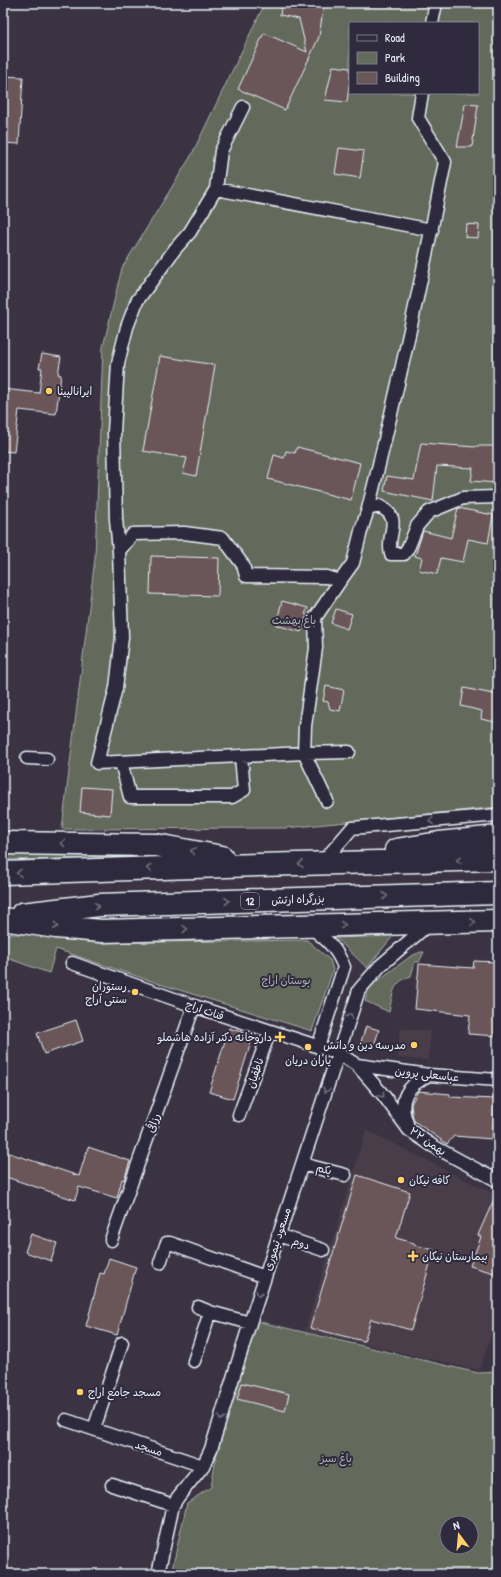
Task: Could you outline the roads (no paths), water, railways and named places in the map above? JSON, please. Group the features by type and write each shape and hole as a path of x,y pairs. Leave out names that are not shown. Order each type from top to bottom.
{"highway":[{"path":"322,863 439,843 498,837"},
{"path":"3,843 156,845 258,865"},
{"path":"3,873 498,859"},
{"name":"بزرگراه ارتش","path":"3,916 99,905 498,893"},
{"path":"429,924 472,894 498,908"},
{"path":"3,919 56,927 101,930 429,924 498,921"}],"street":[{"path":"432,22 436,3"},
{"path":"327,801 304,753 305,726 316,648 315,618 353,563 390,420 432,230 445,162 418,118 422,94"},
{"path":"243,107 221,151 216,189 190,232 175,249 137,301 127,327 118,363 114,432 116,519 119,551 122,637 116,688 97,763 349,752"},
{"path":"216,189 432,230"},
{"path":"368,508 379,506 391,515 394,523 389,547 391,554 404,554 417,526 429,512 463,498 498,496"},
{"path":"119,551 133,534 184,533 224,538 243,566 246,576 327,577 340,581"},
{"path":"121,762 130,797 232,797 244,790 241,756"},
{"path":"27,758 47,759"},
{"path":"322,863 352,828 498,815"},
{"name":"مسعود تیموری","path":"158,1574 173,1505 203,1466 211,1449 278,1235 359,990 380,966 429,924"},
{"path":"309,926 330,942 339,955 344,967 318,1047"},
{"name":"قنات اراج","path":"72,963 194,1006 338,1053 357,1065"},
{"name":"رزاقی","path":"111,1240 194,1006"},
{"name":"ناطقیان","path":"240,1115 270,1031"},
{"name":"عباسعلی پروین","path":"357,1065 429,1075 498,1080"},
{"name":"۲۲ بهمن","path":"357,1065 384,1096 409,1130 433,1146 498,1181"},
{"path":"409,1130 403,1108 405,1097 409,1088 417,1081 429,1075"},
{"name":"یکم","path":"302,1164 346,1175"},
{"name":"دوم","path":"278,1235 323,1250"},
{"path":"160,1263 166,1245 167,1243 170,1243 265,1278"},
{"path":"198,1307 210,1312 250,1323"},
{"path":"194,1361 210,1312"},
{"path":"94,1429 122,1343"},
{"name":"مسجد","path":"66,1420 203,1466"},
{"path":"112,1485 173,1505"}],"place":[{"name":"ایرانالپینا","path":"49,391"},
{"name":"رستوران سنتی آراج","path":"135,992"},
{"name":"داروخانه دکتر آزاده هاشملو","path":"280,1037"},
{"name":"مدرسه دین و دانش","path":"414,1045"},
{"name":"یاران دریان","path":"308,1047"},
{"name":"کافه نیکان","path":"401,1180"},
{"name":"بیمارستان نیکان","path":"413,1256"},
{"name":"مسجد جامع اراج","path":"80,1392"}],"park label":[{"name":"باغ بهشت","path":"294,620"},
{"name":"بوستان اراج","path":"286,980"},
{"name":"باغ سبز","path":"336,1458"}]}
